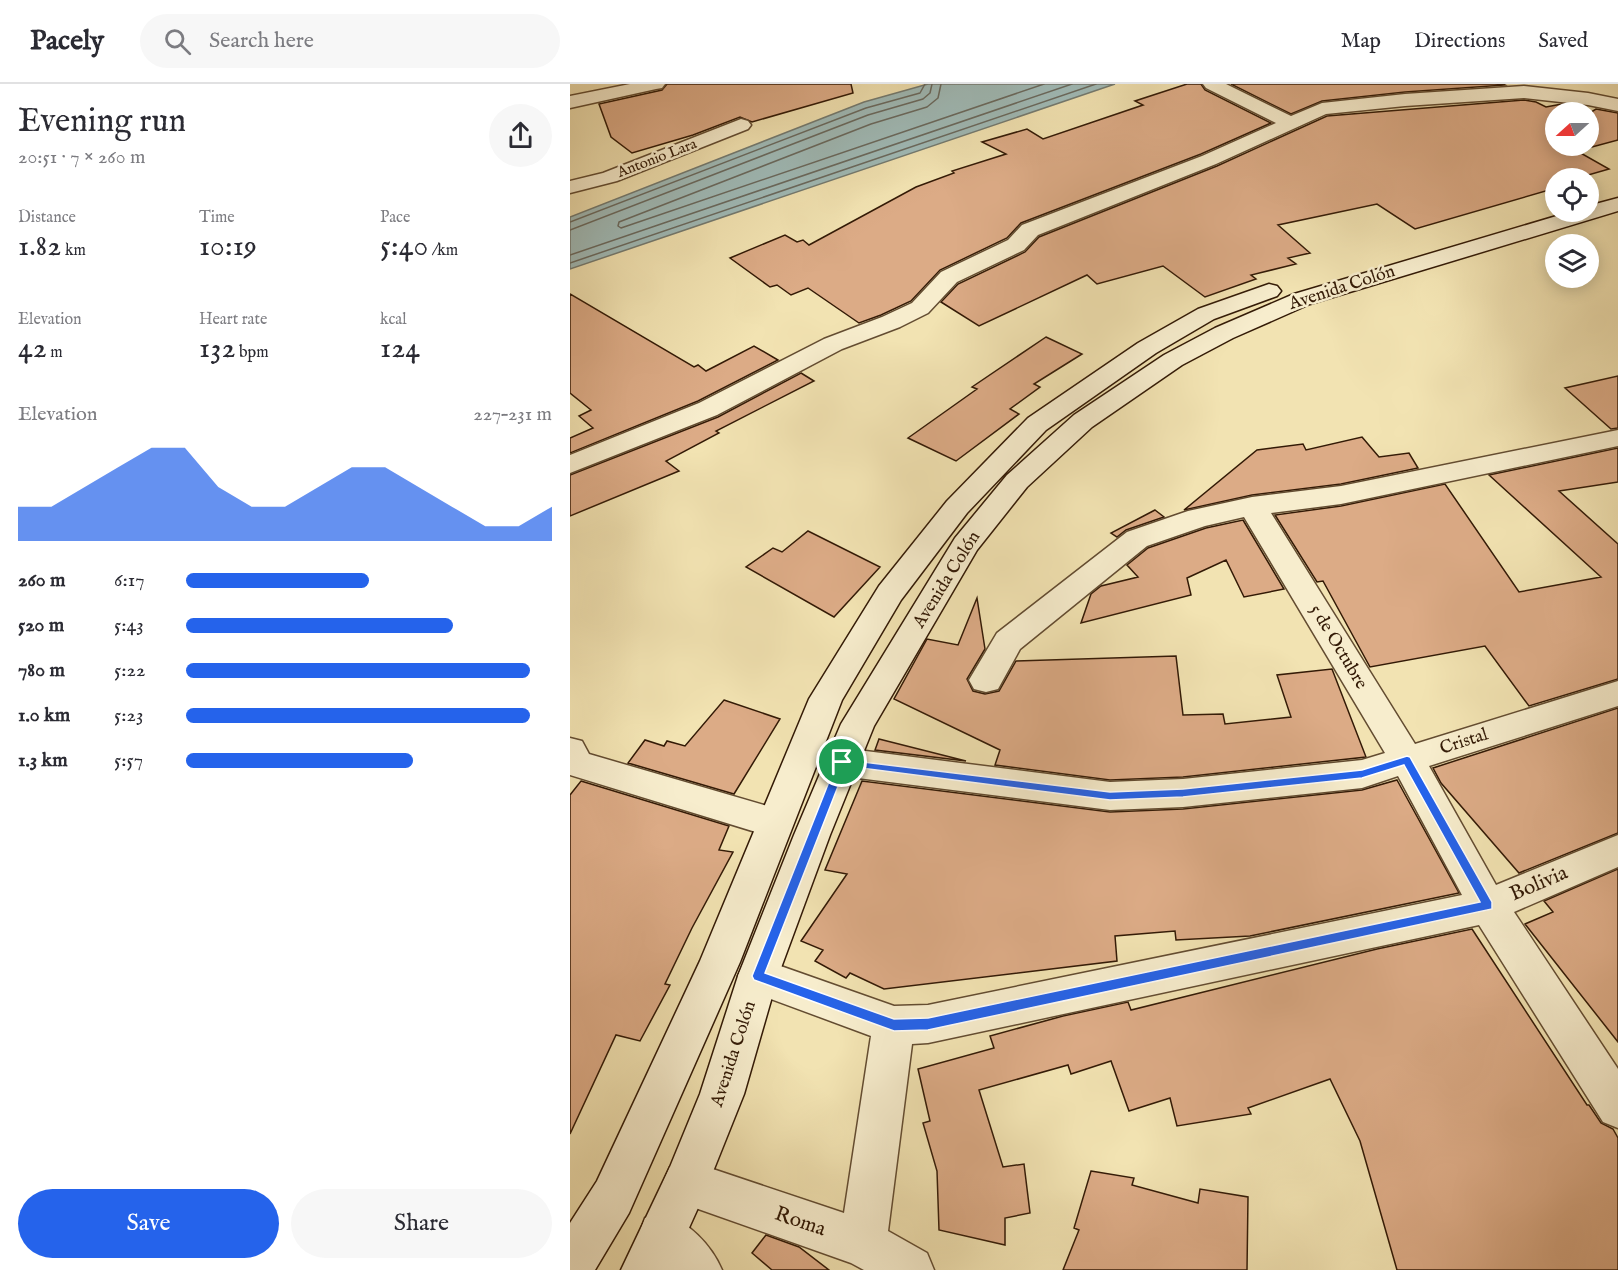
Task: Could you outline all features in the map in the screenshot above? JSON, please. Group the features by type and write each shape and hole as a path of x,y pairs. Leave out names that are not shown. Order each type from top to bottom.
{"street":[{"path":"570,102 656,84"},
{"path":"1212,84 1289,122"},
{"path":"1322,109 1329,101 1365,87"},
{"path":"570,465 708,409 833,344 910,313 929,300 949,277 1016,245 1030,230 1209,160 1322,109 1484,89 1588,99 1618,105"},
{"name":"Antonio Lara","path":"570,187 610,177 741,125"},
{"path":"1599,194 1618,188"},
{"name":"Avenida Colón","path":"654,1253 686,1183 722,1094 758,976 858,724 965,545 1017,481 1083,421 1173,360 1224,333 1302,299 1618,204"},
{"name":"Avenida Colón","path":"570,1266 613,1197 720,962 826,699 890,593 957,507 1037,424 1147,348 1206,314 1295,281 1545,209"},
{"path":"986,680 1008,641 1137,539 1198,518 1252,506 1341,495 1618,438"},
{"name":"5 de Octubre","path":"1252,506 1407,760 1488,906 1618,1107"},
{"name":"Cristal","path":"842,762 1110,796 1183,793 1362,774 1618,693"},
{"path":"570,751 577,764 775,823"},
{"name":"Bolivia","path":"758,976 894,1025 937,1022 1488,906 1618,850"},
{"path":"863,1243 894,1025"},
{"name":"Roma","path":"686,1183 863,1243 910,1270"},
{"path":"654,1253 698,1270"}],"water":[{"path":"928,84 1115,84 570,269 570,217 864,102"}],"building":[{"path":"667,84 851,84 853,93 752,122 740,117 693,135 632,153 611,137 599,104 662,90"},
{"path":"1187,84 1201,84 1205,90 1271,123 1201,154 1021,223 1007,238 940,270 911,301 881,315 859,323 808,288 791,295 777,285 770,287 730,258 785,235 797,242 803,240 809,245 916,187 954,173 952,171 1006,154 982,142 1027,129 1043,139 1143,105 1135,101"},
{"path":"1231,84 1505,85 1322,101 1291,114"},
{"path":"1524,100 1536,102 1545,106 1545,156 1586,156 1609,169 1599,172 1599,168 1545,168 1545,191 1415,229 1377,204 1278,225 1310,253 1288,258 1296,264 1251,275 1256,279 1205,297 1163,266 1097,284 1087,275 979,326 941,302 958,284 1025,252 1039,237 1217,166 1327,116"},
{"path":"1599,110 1618,113 1618,140 1599,145"},
{"path":"570,294 694,367 698,365 706,371 754,346 778,360 698,401 570,453 570,438 593,428 579,416 591,410 570,393"},
{"path":"1046,337 1082,354 1034,384 1040,387 1010,409 1019,414 956,461 908,438 977,389 972,387"},
{"path":"801,373 814,381 716,431 719,433 666,461 679,471 570,516 570,475 718,417"},
{"path":"1618,376 1618,428 1611,429 1565,388"},
{"path":"1362,437 1379,457 1409,453 1418,468 1341,484 1252,495 1184,510 1257,450 1303,444 1306,450"},
{"path":"1618,448 1618,482 1559,491 1618,544 1618,679 1529,706 1485,646 1370,667 1323,581 1317,582 1275,515 1341,506 1445,484 1519,592 1601,577 1489,475"},
{"path":"1155,510 1164,517 1126,530 1117,537 1111,533"},
{"path":"1243,520 1284,589 1244,597 1226,560 1187,578 1191,595 1081,623 1091,594 1101,586 1138,577 1127,565 1148,548 1206,528"},
{"path":"808,531 880,567 834,617 746,567 773,548 782,552"},
{"path":"977,598 985,649 967,679 973,691 985,694 999,691 1016,661 1176,656 1183,715 1223,714 1225,724 1291,717 1277,675 1332,669 1366,757 1183,777 1110,780 995,765 1000,750 894,699 927,639 958,645"},
{"path":"724,700 780,719 734,794 628,763 645,740 664,746 667,741 685,746"},
{"path":"1618,708 1618,833 1519,873 1441,783 1433,768"},
{"path":"879,739 966,761 875,750"},
{"path":"1397,780 1459,893 1250,936 1176,940 1175,931 1115,936 1117,961 884,989 850,973 846,978 815,961 823,950 801,941 847,874 825,870 862,781 1110,812 1183,809 1362,790"},
{"path":"581,781 729,826 719,850 733,852 692,928 665,984 670,985 640,1041 616,1035 570,1134 570,795"},
{"path":"1618,869 1618,1042 1525,924 1553,912 1544,901"},
{"path":"1472,929 1587,1105 1601,1123 1613,1129 1618,1138 1618,1270 1397,1270 1360,1141 1330,1079 1248,1108 1251,1114 1177,1126 1170,1098 1129,1111 1111,1061 1071,1074 1068,1065 979,1090 1003,1167 1024,1164 1030,1213 1005,1218 1005,1245 939,1230 937,1171 923,1123 930,1121 918,1069 994,1048 990,1036 1063,1016 1128,1002 1131,1010 1377,949"},
{"path":"1091,1171 1134,1178 1132,1185 1198,1203 1200,1189 1248,1197 1247,1270 1063,1270 1079,1230 1074,1228"},
{"path":"766,1235 799,1247 829,1270 772,1270 752,1253"}],"route":[{"path":"1407,760 1488,906 928,1024 894,1025 758,976 842,762 1110,796 1183,793 1362,774 1407,760"}]}
